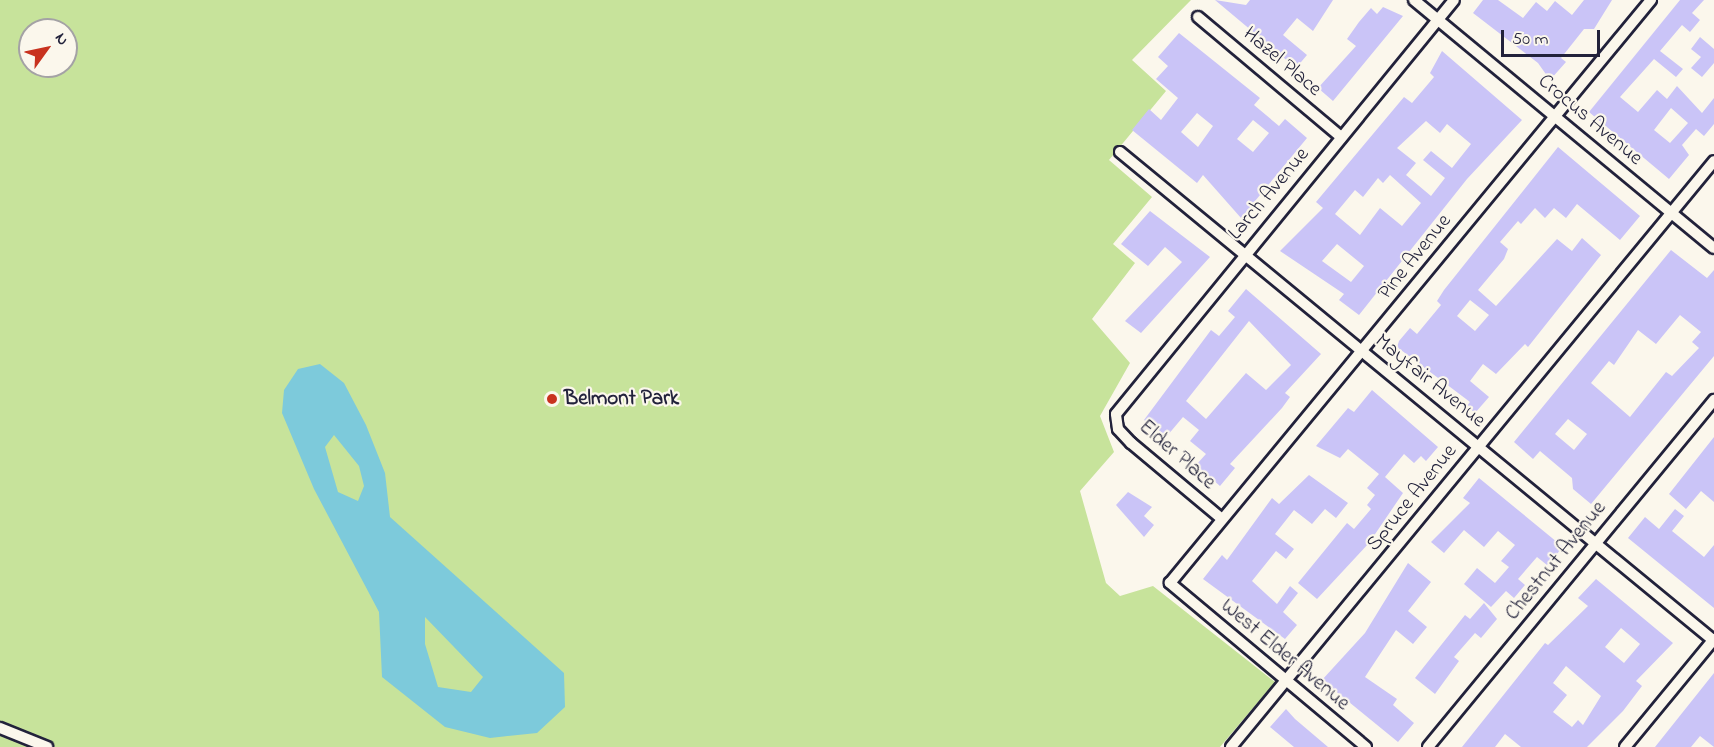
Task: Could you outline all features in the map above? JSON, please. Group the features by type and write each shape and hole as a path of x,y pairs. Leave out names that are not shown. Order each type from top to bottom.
{"street":[{"name":"Crocus Avenue","path":"1414,0 1714,248"},
{"name":"Larch Avenue","path":"1116,414 1454,0"},
{"name":"Pine Avenue","path":"1179,592 1170,583 1651,0"},
{"name":"Hazel Place","path":"1198,17 1341,137"},
{"name":"Mayfair Avenue","path":"1120,152 1714,640"},
{"name":"Spruce Avenue","path":"1231,747 1714,161"},
{"name":"Chestnut Avenue","path":"1428,747 1714,400"},
{"name":"Elder Place","path":"1116,414 1118,429 1131,443 1222,519"},
{"name":"West Elder Avenue","path":"1179,592 1366,747"},
{"path":"1625,747 1714,640"},
{"path":"0,728 47,747"}],"green space":[{"name":"Belmont Park","path":"0,0 1191,0 1132,60 1166,91 1109,160 1152,197 1113,244 1135,263 1092,319 1130,363 1100,416 1114,452 1080,491 1106,583 1120,596 1153,586 1275,682 1220,747 0,747"}],"water":[{"path":"320,364 344,383 366,425 385,473 390,517 564,673 565,707 537,733 490,738 445,727 382,677 379,612 314,489 282,413 284,390 298,369","holes":["334,435 359,466 364,486 358,501 338,492 325,447","425,617 483,677 471,692 438,687 425,644"]}],"building":[{"path":"1215,0 1246,5 1250,0 1333,0 1313,31 1297,18 1283,35 1307,55 1296,68"},
{"path":"1483,0 1498,0 1523,18 1536,2 1547,11 1555,1 1572,15 1584,0 1612,0 1594,29 1584,29 1561,58 1566,62 1550,80 1538,63 1473,13"},
{"path":"1680,0 1704,0 1692,13 1700,20 1690,32 1682,25 1660,51 1683,69 1676,77 1654,59 1620,97 1638,112 1657,90 1667,99 1677,86 1702,113 1714,98 1714,124 1704,136 1696,129 1682,145 1689,155 1669,179 1589,112","holes":["1671,108 1688,123 1670,143 1654,130"]},
{"path":"1383,7 1403,16 1333,101 1318,88 1356,46 1347,39 1359,22 1371,8 1377,14"},
{"path":"1179,33 1260,98 1254,105 1279,126 1285,119 1307,138 1241,218 1203,175 1197,183 1132,130 1149,109 1161,120 1178,98 1156,79 1168,66 1158,57","holes":["1197,113 1213,126 1198,147 1181,132","1253,120 1269,133 1253,152 1237,139"]},
{"path":"1700,37 1714,49 1714,63 1702,77 1691,68 1701,57 1691,49"},
{"path":"1442,51 1522,120 1467,179 1359,315 1339,300 1344,294 1280,251 1323,208 1316,202 1404,97 1412,103 1434,77 1430,73","holes":["1426,121 1440,133 1447,124 1471,144 1452,168 1431,151 1423,160 1445,178 1431,196 1406,175 1416,163 1397,148","1390,175 1421,203 1402,226 1380,208 1360,235 1335,214 1355,190 1363,197 1378,178 1383,183","1337,244 1364,266 1351,282 1322,261"]},
{"path":"1558,147 1640,216 1620,240 1577,204 1566,218 1554,208 1545,218 1535,208 1521,224 1518,221 1500,242 1508,249 1504,259 1478,290 1496,306 1557,239 1572,251 1582,238 1601,255 1528,347 1525,344 1496,374 1483,364 1470,381 1489,397 1475,413 1467,406 1470,402 1397,347 1410,328 1417,334 1441,305 1437,301","holes":["1470,300 1489,315 1475,331 1457,316"]},
{"path":"1150,211 1210,257 1141,333 1125,321 1182,262 1165,247 1148,266 1121,244"},
{"path":"1671,250 1707,278 1714,270 1714,356 1591,504 1573,489 1572,478 1540,451 1533,459 1514,442","holes":["1680,315 1701,332 1692,342 1699,348 1672,376 1666,372 1630,417 1591,383 1609,361 1614,365 1638,330 1656,344","1568,419 1587,434 1574,450 1555,434"]},
{"path":"1246,289 1321,354 1285,393 1290,397 1282,408 1230,464 1235,468 1220,486 1196,465 1206,454 1190,441 1199,430 1183,417 1167,436 1144,420 1211,330 1219,336 1235,317 1228,311","holes":["1249,321 1291,365 1266,390 1246,373 1206,419 1186,401"]},
{"path":"1372,390 1438,447 1426,461 1421,456 1414,463 1404,454 1385,477 1403,493 1369,543 1317,599 1298,583 1347,523 1354,529 1371,509 1367,505 1375,495 1367,488 1379,474 1348,449 1340,458 1316,446 1348,408 1354,412"},
{"path":"1714,437 1714,502 1701,491 1686,509 1669,494"},
{"path":"1309,475 1348,503 1336,518 1325,509 1312,524 1294,510 1275,534 1294,549 1286,559 1276,551 1252,581 1277,604 1290,586 1298,593 1283,612 1297,625 1285,639 1203,579 1222,555 1227,560 1272,498 1279,504"},
{"path":"1479,478 1563,547 1547,565 1537,557 1518,579 1525,585 1514,598 1506,591 1491,607 1464,584 1477,568 1495,583 1509,567 1501,561 1515,545 1498,531 1484,547 1464,530 1444,553 1431,542 1470,503 1463,498"},
{"path":"1128,492 1152,507 1144,516 1154,525 1144,537 1116,505"},
{"path":"1675,509 1684,516 1672,531 1704,557 1714,545 1714,608 1628,538 1645,517 1659,529"},
{"path":"1408,563 1431,582 1408,611 1427,627 1413,644 1396,630 1365,677 1397,699 1393,705 1414,723 1398,742 1322,680 1365,633"},
{"path":"1596,579 1673,643 1636,681 1642,686 1623,711 1587,747 1521,747 1505,734 1495,747 1462,747 1545,643 1548,645 1588,606 1578,598","holes":["1621,628 1640,644 1624,663 1605,647","1566,666 1601,696 1583,725 1578,720 1572,727 1553,712 1567,695 1553,683"]},
{"path":"1484,603 1497,619 1481,638 1475,633 1454,657 1459,661 1435,694 1415,678 1465,615 1470,619"},
{"path":"1714,673 1714,747 1700,736 1691,747 1655,747"},
{"path":"1286,709 1328,747 1294,747 1270,727"}],"place":[{"name":"Belmont Park","path":"552,399"}]}
